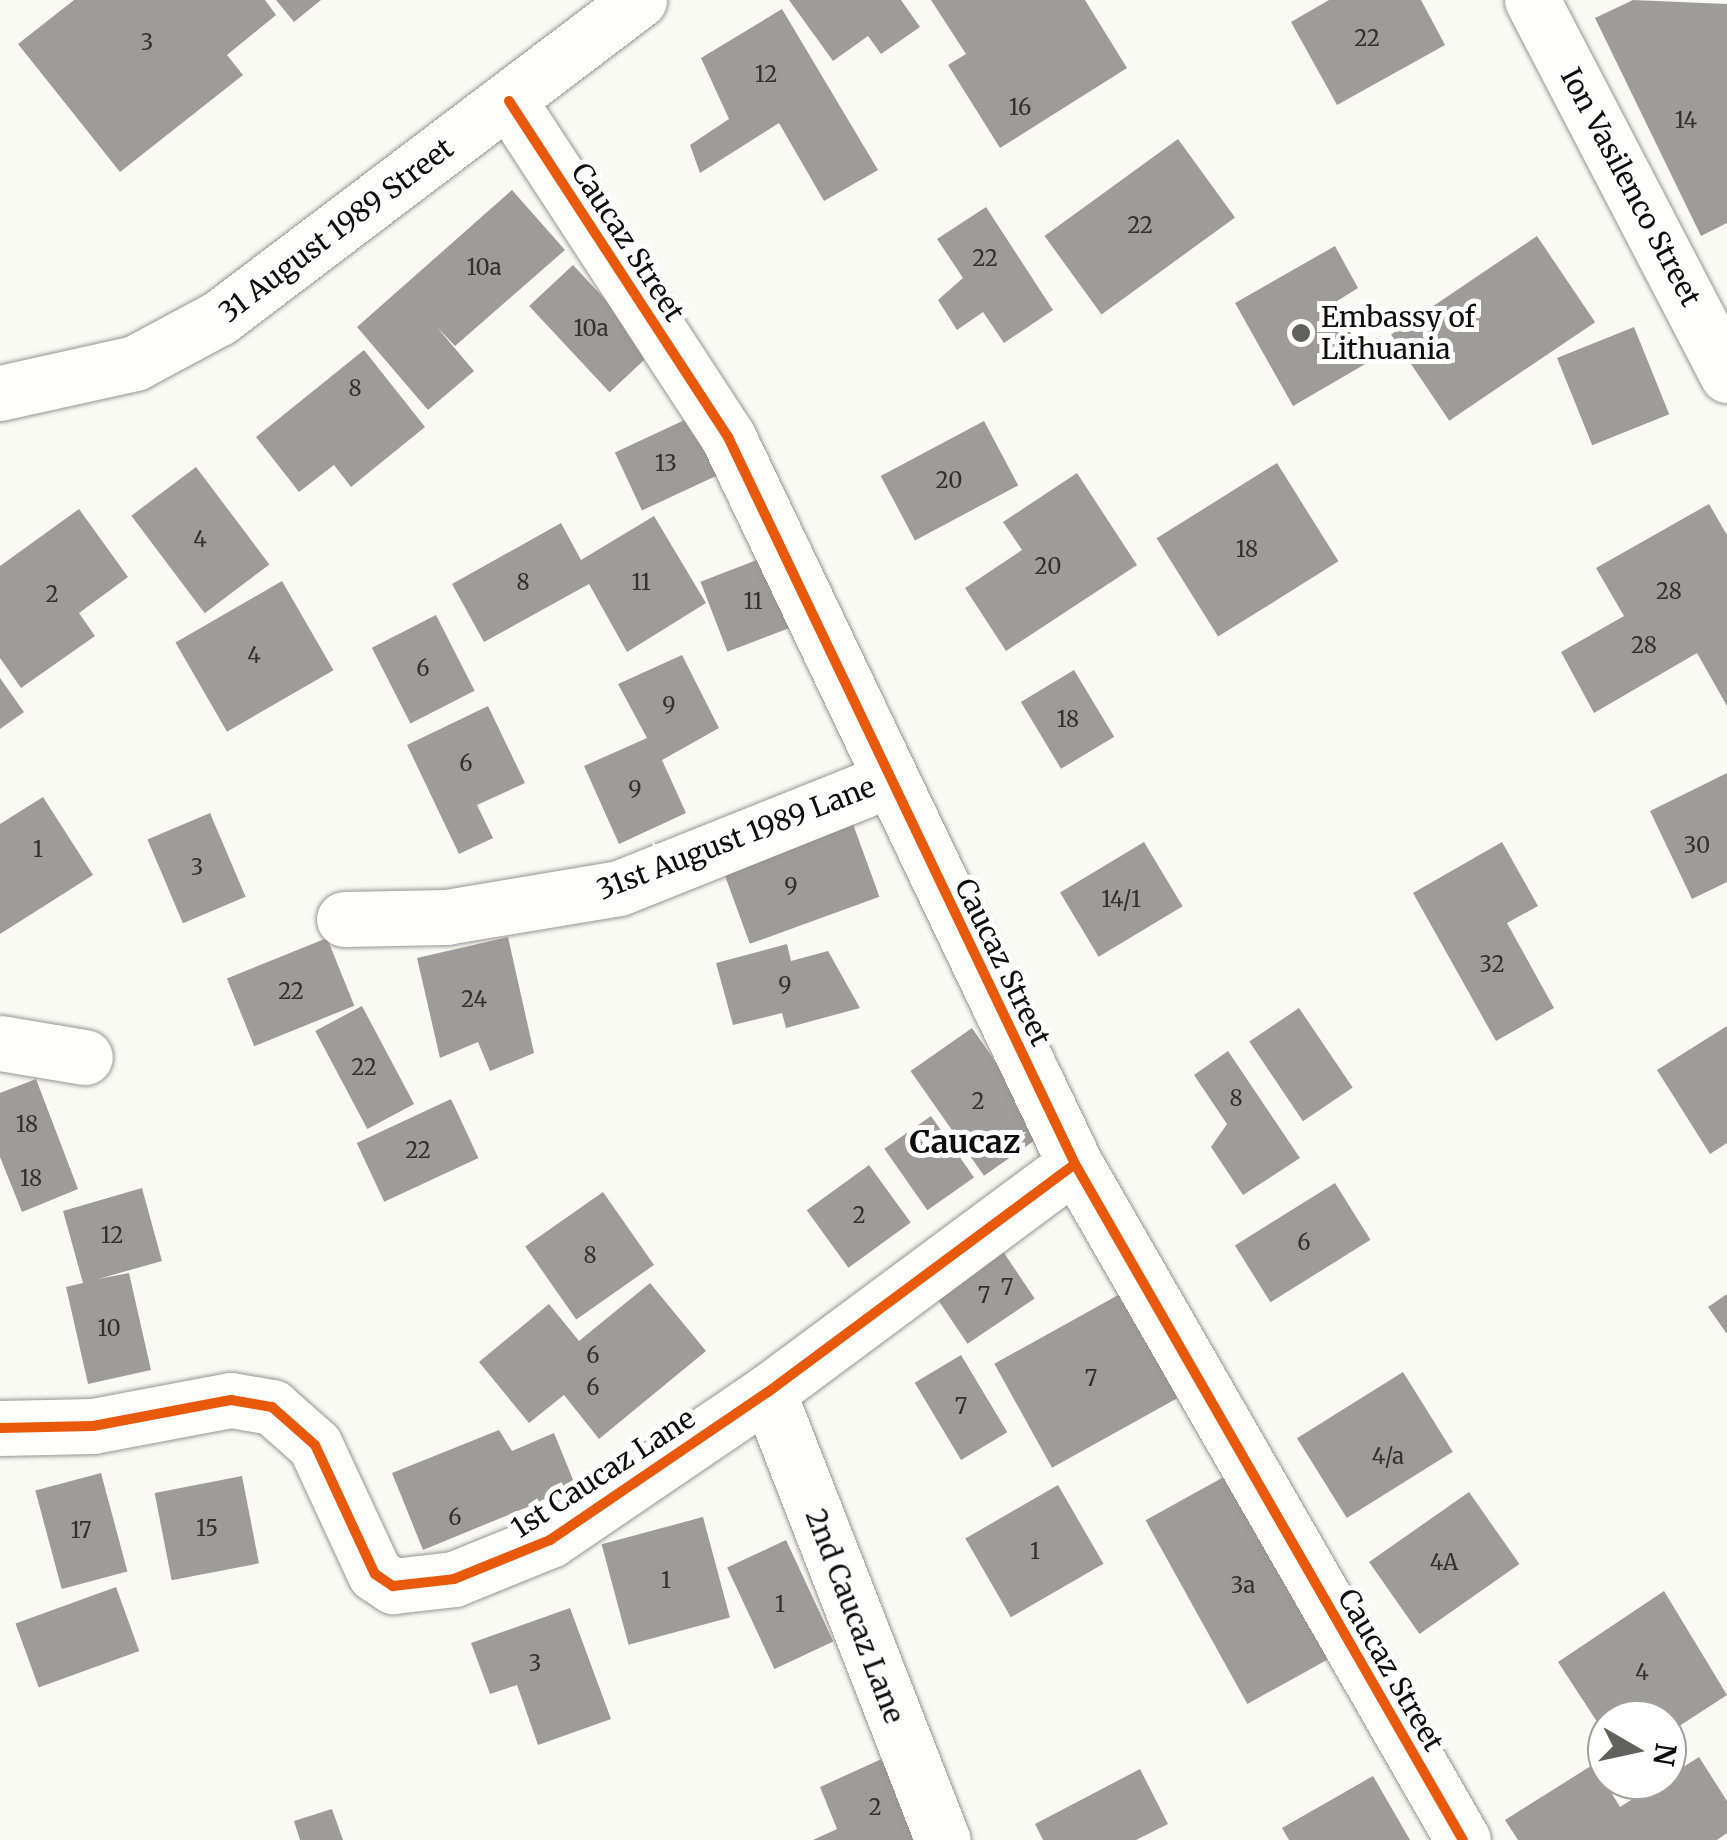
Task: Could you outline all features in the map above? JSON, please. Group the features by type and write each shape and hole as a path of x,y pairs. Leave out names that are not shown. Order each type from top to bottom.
{"street":[{"name":"31 August 1989 Street","path":"0,393 105,372 172,346 508,102 638,0"},
{"name":"Ion Vasilenco Street","path":"1532,0 1727,374"},
{"name":"Caucaz Street","path":"508,102 728,437 1076,1164 1463,1840"},
{"name":"31st August 1989 Lane","path":"344,919 446,917 619,888 890,779"},
{"path":"0,1043 85,1057"},
{"name":"1st Caucaz Lane","path":"0,1428 93,1426 231,1400 272,1407 314,1445 375,1574 393,1586 417,1586 488,1569 550,1540 768,1392 1076,1164"},
{"name":"2nd Caucaz Lane","path":"768,1392 943,1840"}],"building":[{"path":"74,0 265,0 276,15 227,55 243,75 120,172 18,44"},
{"path":"276,0 321,0 294,22"},
{"path":"789,0 901,0 920,27 881,54 868,36 833,61"},
{"path":"931,0 1085,0 1127,68 1000,148 948,65 966,54"},
{"path":"1329,0 1421,0 1445,45 1337,105 1291,22"},
{"path":"1633,0 1727,4 1727,223 1701,236 1595,18"},
{"path":"782,9 878,170 824,201 779,123 700,173 690,145 729,119 701,58"},
{"path":"1178,139 1235,217 1102,314 1045,236"},
{"path":"512,190 565,250 455,346 436,326 474,371 428,410 357,327"},
{"path":"986,207 1053,310 1004,343 983,312 957,330 938,300 963,278 937,239"},
{"path":"1537,236 1595,322 1449,421 1391,334"},
{"name":"Embassy of Lithuania","path":"1335,246 1358,288 1334,303 1367,363 1293,406 1235,303"},
{"path":"573,265 653,351 610,392 529,306"},
{"path":"1634,327 1669,414 1592,445 1557,358"},
{"path":"364,350 425,427 351,487 334,465 299,492 256,437"},
{"path":"691,417 718,475 642,511 615,452"},
{"path":"984,421 1018,485 915,540 881,476"},
{"path":"1277,463 1338,561 1218,637 1157,538"},
{"path":"196,467 269,564 205,613 131,516"},
{"path":"1077,473 1137,565 1006,651 965,588 1022,550 1003,522"},
{"path":"1709,504 1727,535 1727,706 1697,653 1594,713 1561,652 1624,616 1596,568"},
{"path":"79,509 128,577 79,613 95,636 21,688 0,658 0,566"},
{"path":"654,516 706,603 627,652 589,584 484,642 452,584 561,523 581,560"},
{"path":"778,552 805,622 727,652 701,582"},
{"path":"282,581 334,670 227,732 175,642"},
{"path":"436,615 475,691 410,723 372,648"},
{"path":"682,655 719,728 662,760 686,813 619,844 584,766 647,738 618,684"},
{"path":"1074,670 1114,737 1061,769 1021,702"},
{"path":"0,678 24,712 0,729"},
{"path":"488,706 525,783 477,805 493,838 459,854 407,745"},
{"path":"1727,773 1727,882 1692,899 1650,811"},
{"path":"43,797 93,875 0,934 0,824"},
{"path":"210,813 246,897 183,923 147,840"},
{"path":"849,813 879,897 750,944 719,860"},
{"path":"1144,842 1183,906 1099,957 1060,892"},
{"path":"1502,842 1538,906 1507,923 1554,1008 1496,1041 1413,893"},
{"path":"508,937 534,1053 490,1071 478,1042 440,1058 417,958"},
{"path":"327,938 354,1006 254,1046 227,978"},
{"path":"787,944 791,961 828,951 860,1008 786,1028 782,1013 733,1025 716,963"},
{"path":"362,1006 414,1104 367,1129 315,1031"},
{"path":"1299,1008 1353,1088 1303,1121 1249,1042"},
{"path":"1727,1026 1727,1143 1710,1154 1657,1070"},
{"path":"972,1028 1045,1133 984,1176 911,1071"},
{"path":"1228,1051 1300,1158 1243,1195 1211,1147 1227,1124 1194,1075"},
{"path":"36,1079 78,1189 22,1212 0,1157 0,1093"},
{"path":"451,1099 478,1158 384,1202 357,1143"},
{"path":"931,1116 974,1177 927,1210 884,1149"},
{"path":"869,1165 911,1222 848,1268 807,1210"},
{"path":"1335,1183 1371,1240 1270,1302 1235,1246"},
{"path":"142,1188 162,1261 98,1279 129,1273 151,1370 88,1384 66,1287 83,1283 63,1211"},
{"path":"603,1192 654,1265 576,1319 525,1246"},
{"path":"1000,1247 1035,1298 968,1344 933,1292"},
{"path":"650,1283 706,1351 599,1439 564,1395 529,1423 479,1362 549,1304 579,1341"},
{"path":"1129,1289 1187,1393 1052,1468 994,1364"},
{"path":"1727,1294 1727,1334 1708,1307"},
{"path":"961,1355 1007,1432 961,1460 915,1383"},
{"path":"1403,1372 1453,1452 1347,1518 1297,1438"},
{"path":"499,1430 512,1451 554,1433 576,1487 423,1550 392,1473"},
{"path":"1240,1468 1342,1652 1247,1704 1146,1520"},
{"path":"101,1473 127,1572 62,1589 35,1491"},
{"path":"242,1476 259,1563 172,1580 155,1493"},
{"path":"1058,1485 1104,1564 1011,1617 965,1538"},
{"path":"1469,1492 1519,1564 1420,1634 1369,1562"},
{"path":"703,1517 730,1617 628,1645 602,1544"},
{"path":"786,1540 833,1642 774,1669 727,1567"},
{"path":"116,1587 139,1651 39,1687 15,1624"},
{"path":"1664,1591 1727,1695 1687,1721 1687,1700 1587,1700 1587,1706 1558,1662"},
{"path":"570,1608 611,1719 538,1745 517,1685 490,1694 471,1643"},
{"path":"897,1752 937,1840 813,1840 837,1829 820,1787"},
{"path":"1699,1757 1727,1801 1727,1833 1717,1840 1518,1840 1505,1820 1587,1768 1587,1800 1616,1800 1620,1807 1631,1800 1687,1800 1687,1765"},
{"path":"1140,1769 1168,1824 1136,1840 1043,1840 1035,1824"},
{"path":"1373,1776 1410,1840 1289,1840 1282,1828"},
{"path":"332,1809 343,1840 300,1840 294,1821"}],"cycle path":[{"path":"509,101 728,437 1075,1164 1463,1840"},
{"path":"0,1428 93,1426 231,1400 272,1407 315,1445 375,1574 393,1586 454,1579 550,1540 768,1392 1075,1164"}],"place":[{"name":"Embassy of Lithuania","path":"1301,333"}],"district":[{"name":"Caucaz","path":"965,1142"}]}
